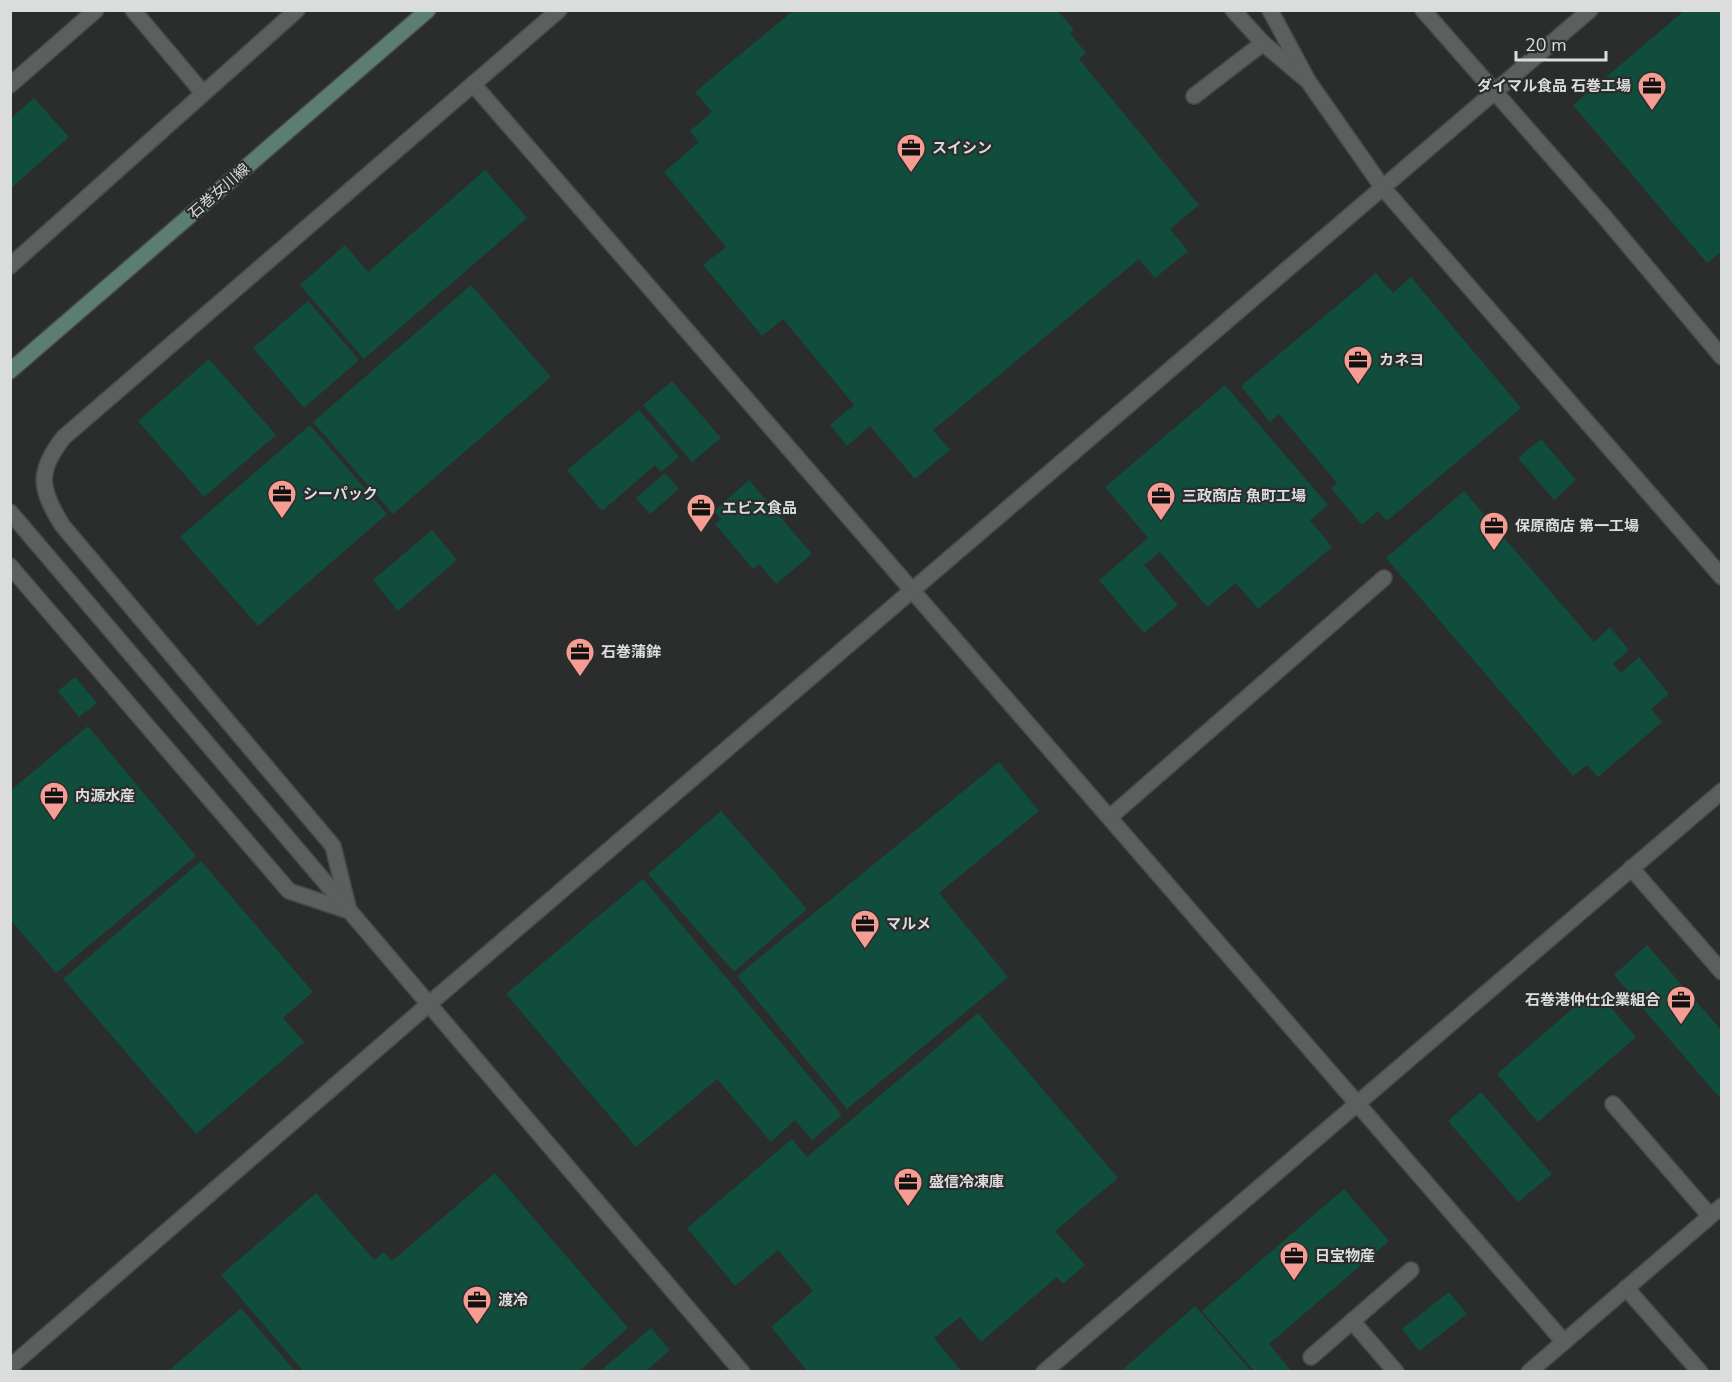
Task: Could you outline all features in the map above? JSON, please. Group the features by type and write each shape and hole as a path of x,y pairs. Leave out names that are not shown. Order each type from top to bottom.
{"main road":[{"name":"石巻女川線","path":"10,371 428,10"}],"street":[{"path":"10,85 96,10"},
{"path":"133,10 203,93"},
{"path":"10,266 297,10"},
{"path":"349,911 333,846 62,525 49,504 43,485 46,466 64,437 559,10"},
{"path":"1233,10 1263,43 1308,81"},
{"path":"1270,10 1308,81 1383,188 1722,577"},
{"path":"1424,10 1722,357"},
{"path":"10,1367 429,1004 1590,10"},
{"path":"1194,96 1263,43"},
{"path":"473,84 1564,1342"},
{"path":"10,512 742,1371"},
{"path":"10,567 289,891 349,911"},
{"path":"1110,817 1384,578"},
{"path":"1044,1371 1722,791"},
{"path":"1631,868 1722,972"},
{"path":"1529,1371 1716,1211 1613,1104"},
{"path":"1311,1357 1411,1270"},
{"path":"1626,1288 1700,1371"},
{"path":"1352,1321 1396,1371"}],"building":[{"path":"794,10 1057,10 1074,30 1070,33 1086,53 1079,59 1199,205 1170,229 1188,251 1155,278 1139,259 933,430 950,450 915,479 870,426 847,446 830,425 854,405 783,319 762,336 703,265 726,247 664,172 699,142 690,131 712,112 695,92"},
{"path":"1685,10 1722,10 1722,251 1707,263 1573,105"},
{"path":"34,98 69,137 10,189 10,119"},
{"path":"485,170 527,218 364,359 300,285 345,245 368,272"},
{"path":"1376,273 1393,293 1411,277 1521,408 1387,521 1378,511 1362,525 1331,488 1337,483 1279,414 1270,422 1241,386"},
{"path":"471,285 551,377 393,514 313,422"},
{"path":"308,301 359,360 304,408 253,348"},
{"path":"209,359 276,435 204,497 138,421"},
{"path":"672,381 721,438 692,462 643,405"},
{"path":"1225,385 1328,505 1310,520 1332,547 1258,609 1236,583 1207,607 1160,552 1144,565 1178,605 1144,633 1099,580 1148,538 1105,487"},
{"path":"639,410 679,457 661,472 655,465 602,511 567,470"},
{"path":"310,425 387,514 258,626 180,537"},
{"path":"1541,439 1576,480 1554,500 1518,458"},
{"path":"665,473 679,489 650,514 636,498"},
{"path":"749,480 812,554 776,584 759,564 753,569 715,524 721,519 714,511"},
{"path":"1464,491 1594,642 1610,627 1629,650 1613,664 1621,673 1639,657 1669,694 1651,709 1662,722 1598,777 1587,765 1573,776 1386,558"},
{"path":"432,530 457,560 398,611 373,580"},
{"path":"75,677 97,703 79,717 58,691"},
{"path":"88,726 196,856 56,973 10,919 10,791"},
{"path":"999,762 1039,811 939,893 1008,977 847,1109 737,976"},
{"path":"721,811 807,909 734,972 648,874"},
{"path":"201,861 313,992 283,1018 304,1042 196,1134 63,979"},
{"path":"643,879 842,1115 812,1140 795,1120 771,1142 717,1079 636,1147 506,994"},
{"path":"1647,945 1722,1031 1722,1096 1720,1098 1614,975"},
{"path":"1595,989 1636,1037 1538,1122 1497,1074"},
{"path":"978,1013 1118,1178 1055,1231 1085,1265 1063,1284 1057,1277 981,1342 960,1317 934,1338 962,1372 808,1372 771,1327 813,1291 778,1250 735,1286 687,1228 792,1139 807,1157"},
{"path":"1481,1092 1552,1174 1518,1202 1448,1121"},
{"path":"495,1173 628,1328 578,1372 304,1372 221,1275 316,1193 374,1260 384,1252 392,1261"},
{"path":"1344,1189 1389,1241 1269,1344 1292,1372 1255,1372 1202,1311"},
{"path":"1449,1292 1467,1314 1419,1351 1402,1329"},
{"path":"1195,1306 1252,1372 1120,1372"},
{"path":"241,1308 296,1372 167,1372"},
{"path":"651,1328 670,1350 645,1372 599,1372"}],"place":[{"name":"ダイマル食品 石巻工場","path":"1652,112"},
{"name":"スイシン","path":"911,174"},
{"name":"カネヨ","path":"1358,386"},
{"name":"シーパック","path":"282,520"},
{"name":"三政商店 魚町工場","path":"1161,522"},
{"name":"エビス食品","path":"701,534"},
{"name":"保原商店 第一工場","path":"1494,552"},
{"name":"石巻蒲鉾","path":"580,678"},
{"name":"内源水産","path":"54,822"},
{"name":"マルメ","path":"865,950"},
{"name":"石巻港仲仕企業組合","path":"1681,1026"},
{"name":"盛信冷凍庫","path":"908,1208"},
{"name":"日宝物産","path":"1294,1282"},
{"name":"渡冷","path":"477,1326"}]}
